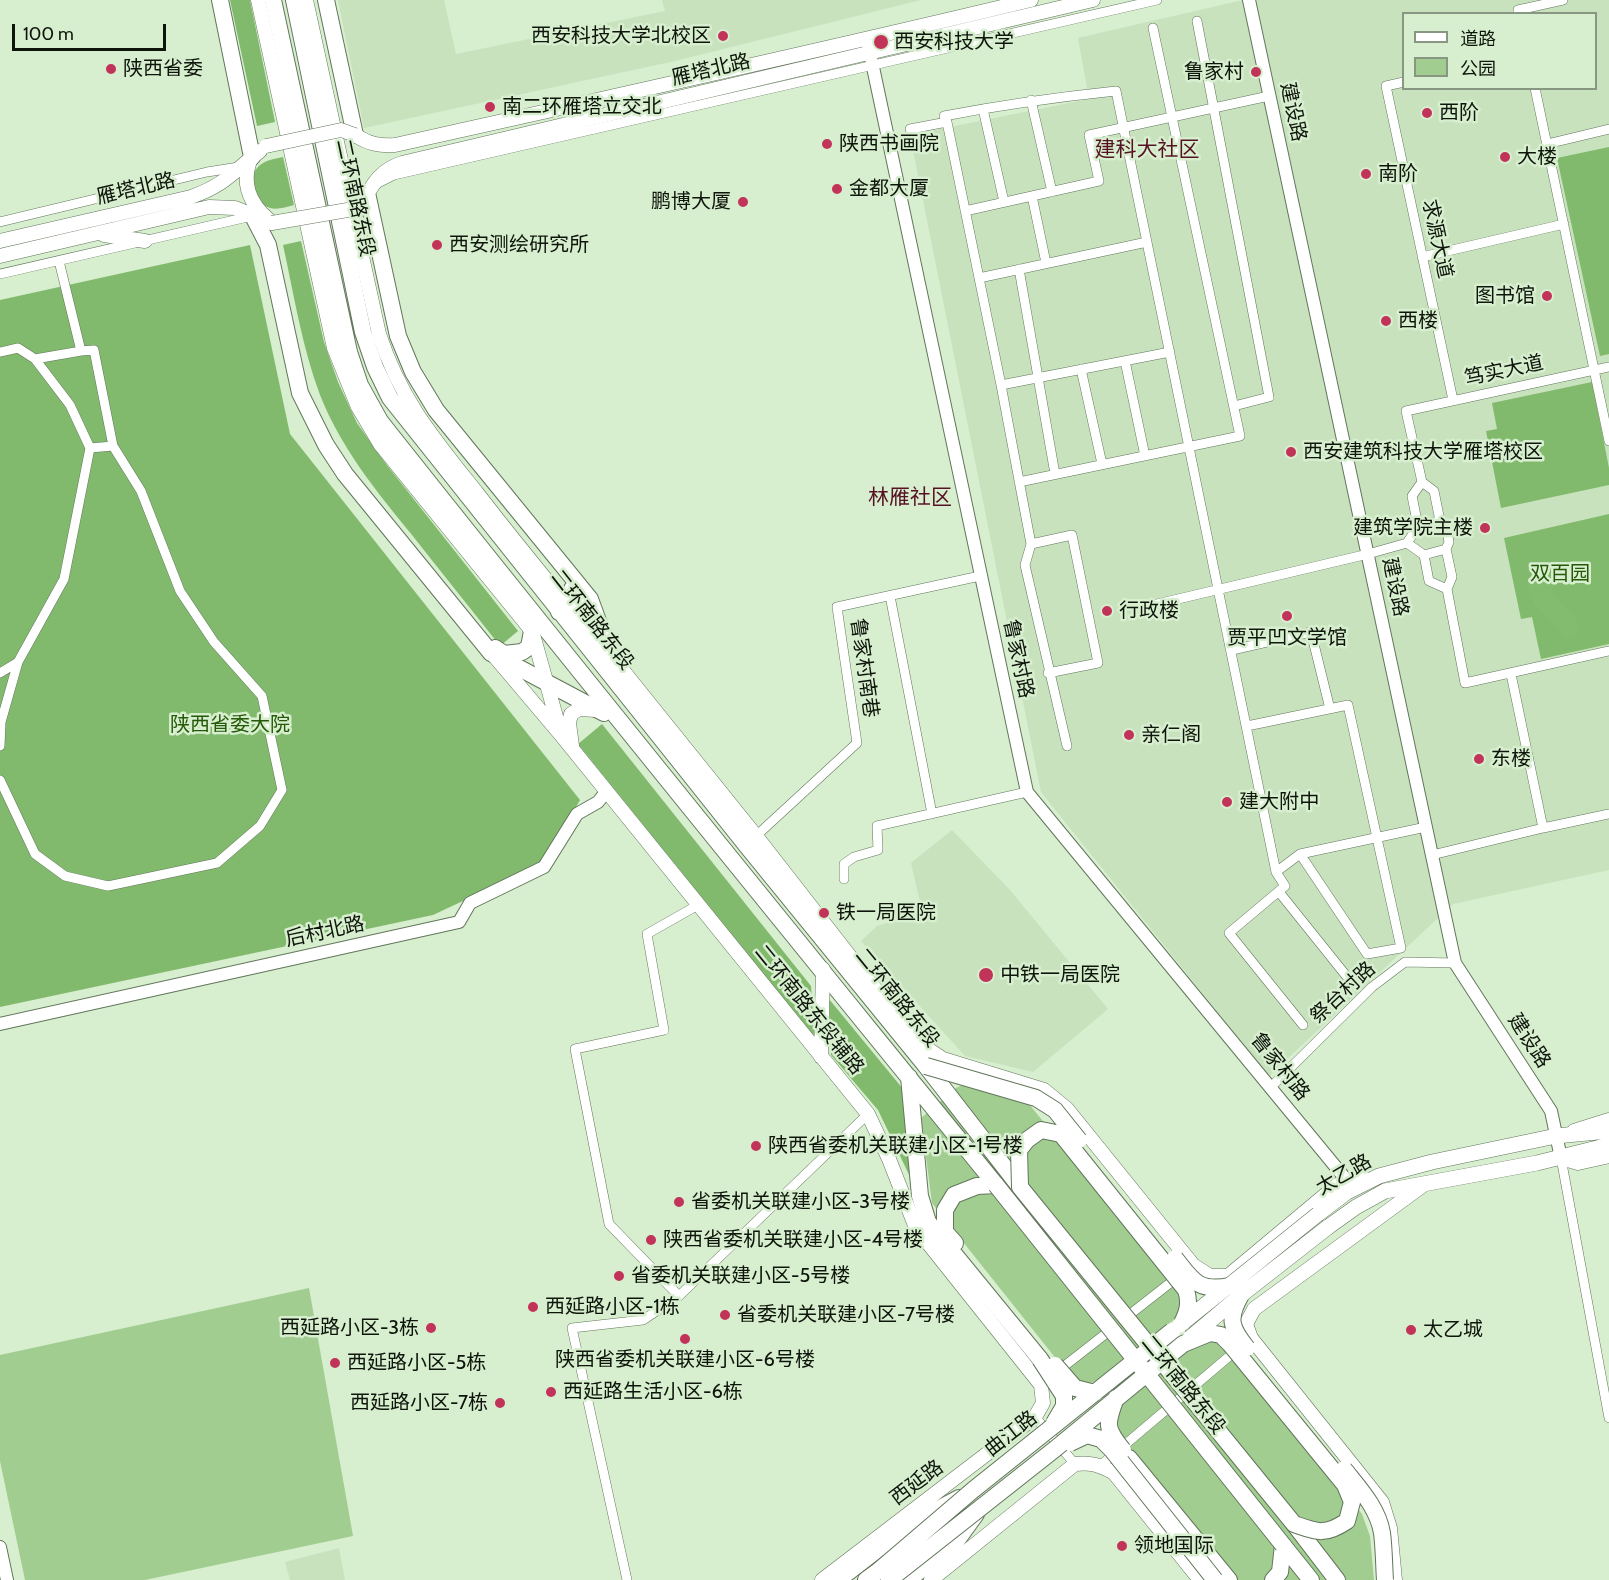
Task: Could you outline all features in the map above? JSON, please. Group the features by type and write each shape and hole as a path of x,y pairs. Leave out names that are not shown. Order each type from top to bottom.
{"highway":[{"path":"220,0 247,161"},
{"path":"226,0 254,128 266,146"},
{"name":"二环南路东段","path":"273,0 349,352 360,385 380,421 520,599 823,969 1311,1580"},
{"name":"二环南路东段","path":"294,0 363,332 375,367 390,398 626,696 926,1066 1337,1580"},
{"path":"326,0 355,135"},
{"path":"366,196 368,226 393,342 415,391 436,424 581,600 581,608 578,612 566,615 559,612"},
{"path":"366,196 398,336 413,372 436,410 590,599 626,696"},
{"path":"253,216 268,245 300,393 326,445 345,474 491,653 602,712"},
{"path":"272,224 303,371 322,418 352,471 496,650 504,654 522,652 529,647 530,623"},
{"path":"520,599 530,623 623,737 642,750"},
{"path":"926,1066 1036,1098 1055,1110 1196,1283 1212,1289 1233,1286 1234,1332 1365,1496 1377,1516 1382,1532 1385,1580"},
{"path":"909,1077 920,1196 928,1222 1059,1385 1064,1396 1064,1406 1048,1431"},
{"path":"1020,1186 1019,1150 1041,1130 1061,1134 1186,1290 1190,1301 1179,1333 1221,1335 1345,1485 1353,1502 1347,1521 1335,1530 1319,1533 1294,1524"},
{"path":"996,1185 977,1186 954,1195 945,1210 945,1232 1075,1388 1095,1393"},
{"name":"曲江路","path":"877,1577 973,1490 1095,1393 1179,1333"},
{"name":"曲江路","path":"877,1577 982,1506 1055,1449 1116,1398 1179,1333"},
{"path":"1116,1398 1107,1425 1111,1435 1229,1580"},
{"path":"1055,1449 1088,1435 1101,1439 1215,1580"},
{"path":"838,1580 912,1523 973,1490"},
{"path":"908,1580 955,1543 982,1506"},
{"path":"1273,1580 1280,1572 1283,1545"}],"main road":[{"path":"258,0 332,339 346,380 358,407 393,462 530,623 561,735"},
{"path":"306,0 379,334 395,376 417,417 563,600 578,612 611,657 756,836 916,1041"},
{"name":"雁塔北路","path":"0,241 191,197 210,190 232,176 266,146 341,130 378,146 395,145 870,52 1031,0"},
{"name":"雁塔北路","path":"366,196 388,168 402,163 1093,0"},
{"path":"247,161 246,189 258,210 272,224 366,196"},
{"name":"雁塔北路","path":"0,256 209,207 235,208 272,224"},
{"path":"96,234 146,241"},
{"path":"559,612 611,657"},
{"name":"二环南路东段辅路","path":"491,653 561,735 868,1114 889,1159 916,1228 1041,1384"},
{"path":"573,750 569,735 571,714 579,709 602,712"},
{"path":"821,1057 823,969"},
{"path":"894,1028 943,1059 1044,1090 1067,1109 1193,1265 1210,1276 1233,1286 1337,1185 1379,1176"},
{"path":"1556,1136 1609,1120"},
{"name":"太乙路","path":"1179,1333 1318,1214 1347,1192 1379,1176 1432,1162 1556,1136 1609,1131"},
{"name":"太乙路","path":"1179,1333 1233,1286 1356,1207 1385,1191 1422,1186 1561,1158 1609,1145"},
{"path":"1561,1158 1578,1163 1609,1156"},
{"path":"1395,1580 1390,1528 1382,1502 1251,1338 1246,1324 1254,1309 1422,1186"},
{"path":"1035,1417 1043,1403 1041,1384"},
{"name":"西延路","path":"822,1580 1035,1417"},
{"path":"931,1580 1074,1464 1086,1462 1101,1465 1114,1473 1200,1580"}],"street":[{"path":"870,52 1157,0"},
{"name":"建设路","path":"1249,0 1455,963 1551,1112 1561,1158"},
{"path":"1518,12 1563,0"},
{"path":"1197,21 1269,398 1234,406"},
{"path":"1019,482 1240,436 1153,28"},
{"name":"鲁家村路","path":"870,52 1027,792 1349,1183"},
{"name":"求源大道","path":"1402,82 1386,86 1453,400"},
{"path":"1535,90 1609,441"},
{"path":"1067,746 1048,673 1025,565 1031,544 1001,385 944,116 1031,100 1116,92 1220,590 1276,872 1286,886 1229,933 1303,1025"},
{"path":"965,211 1099,181 1089,135 1269,96"},
{"path":"1031,100 1052,192"},
{"path":"983,108 1004,202"},
{"path":"909,129 947,122"},
{"path":"1547,144 1609,129"},
{"path":"0,222 247,161"},
{"path":"1032,196 1046,263"},
{"path":"0,274 253,216"},
{"path":"1422,257 1564,224"},
{"path":"979,278 1147,242"},
{"path":"59,261 81,351"},
{"path":"1019,269 1055,474"},
{"path":"0,352 18,348 35,359 70,405 90,448 64,579 18,662 1,722 0,746"},
{"path":"0,780 35,854 65,876 108,886 217,863 260,826 282,790 262,696 214,642 180,591 141,491 113,446 94,350 35,359"},
{"path":"1001,385 1170,352"},
{"path":"1125,361 1145,456"},
{"name":"笃实大道","path":"1422,482 1406,411 1609,367"},
{"path":"1081,369 1102,464"},
{"path":"90,448 113,446"},
{"path":"1157,603 1220,590 1407,543 1418,526 1412,496 1422,482 1434,491 1440,521 1446,526 1449,542 1446,549 1452,576 1447,589 1465,683 1609,651"},
{"path":"1418,526 1440,521"},
{"path":"1031,544 1072,535 1098,663 1048,673"},
{"path":"1407,543 1424,555 1429,582 1447,589"},
{"path":"1424,555 1446,549"},
{"name":"鲁家村南巷","path":"756,836 857,743 837,608 980,576"},
{"path":"890,596 932,814"},
{"path":"1232,650 1311,632 1330,709"},
{"path":"0,673 18,662"},
{"path":"1511,674 1543,828"},
{"path":"1247,726 1348,705 1401,948 1368,954 1300,854"},
{"name":"后村北路","path":"0,1023 459,922 470,903 544,867 577,814 598,802 606,792"},
{"path":"844,879 844,864 854,857 878,849 877,826 1027,792"},
{"path":"1432,855 1609,814"},
{"path":"1276,872 1300,854 1426,827"},
{"path":"1279,891 1352,983"},
{"path":"679,1296 609,1224 574,1049 664,1030 647,934 698,905"},
{"name":"祭台村路","path":"1271,1087 1372,987 1405,962 1455,963"},
{"path":"627,1580 572,1328 643,1320 679,1296 868,1114"},
{"path":"1561,1158 1609,1418"},
{"path":"1041,1384 1193,1265"},
{"path":"1233,1286 1254,1309"},
{"path":"1101,1465 1251,1338"},
{"path":"1035,1417 1074,1464"},
{"path":"0,1547 7,1580"}],"shaded area":[{"path":"338,0 444,0 456,54 665,11 662,0 921,0 675,61 364,128"},
{"name":"西安建筑科技大学雁塔校区","path":"1243,0 1609,0 1609,870 1453,904 1269,1076 1041,792 910,135 1089,99 1078,38"},
{"path":"1537,572 1548,580 1554,596 1576,619 1578,630 1575,636 1567,639 1534,604 1526,579"},
{"name":"中铁一局医院","path":"952,830 1010,890 1108,1009 1033,1072 965,1056 861,941 877,926 922,911 911,863"},
{"path":"339,1548 345,1580 290,1580 285,1562"}],"green space":[{"path":"230,0 250,0 275,122 257,126"},
{"path":"1609,147 1609,354 1600,356 1557,158"},
{"path":"283,157 294,205 270,208 256,197 252,179 260,165"},
{"path":"301,241 324,342 338,382 357,423 386,464 518,631 500,646 373,485 338,433 320,395 308,358 283,245"},
{"name":"陕西省委大院","path":"250,245 290,434 580,800 544,863 433,915 0,1007 0,300"},
{"path":"1592,382 1609,468 1609,485 1501,508 1486,431 1497,429 1492,403"},
{"name":"双百园","path":"1609,514 1609,644 1541,659 1532,617 1521,619 1504,538"},
{"path":"602,724 811,986 815,1038 578,744"},
{"path":"829,999 903,1089 913,1183 878,1110 831,1055"},
{"path":"966,1083 1028,1103 1183,1291 1182,1313 1103,1378 1088,1384 1073,1380 932,1203 921,1118 956,1088"},
{"path":"309,1288 353,1536 145,1580 25,1580 0,1461 0,1355"},
{"path":"1205,1340 1219,1342 1362,1514 1370,1536 1374,1580 1232,1580 1113,1434 1116,1410 1198,1342"}],"place":[{"name":"西安科技大学北校区","path":"723,36"},
{"name":"西安科技大学","path":"881,42"},
{"name":"陕西省委","path":"111,69"},
{"name":"鲁家村","path":"1256,72"},
{"name":"南二环雁塔立交北","path":"490,107"},
{"name":"西阶","path":"1427,113"},
{"name":"陕西书画院","path":"827,144"},
{"name":"大楼","path":"1505,157"},
{"name":"南阶","path":"1366,174"},
{"name":"金都大厦","path":"837,189"},
{"name":"鹏博大厦","path":"743,202"},
{"name":"西安测绘研究所","path":"437,245"},
{"name":"图书馆","path":"1547,296"},
{"name":"西楼","path":"1386,321"},
{"name":"西安建筑科技大学雁塔校区","path":"1291,452"},
{"name":"建筑学院主楼","path":"1485,528"},
{"name":"行政楼","path":"1107,611"},
{"name":"贾平凹文学馆","path":"1287,616"},
{"name":"亲仁阁","path":"1129,735"},
{"name":"东楼","path":"1479,759"},
{"name":"建大附中","path":"1227,802"},
{"name":"铁一局医院","path":"824,913"},
{"name":"中铁一局医院","path":"986,975"},
{"name":"陕西省委机关联建小区-1号楼","path":"756,1146"},
{"name":"省委机关联建小区-3号楼","path":"679,1202"},
{"name":"陕西省委机关联建小区-4号楼","path":"651,1240"},
{"name":"省委机关联建小区-5号楼","path":"619,1276"},
{"name":"西延路小区-1栋","path":"533,1307"},
{"name":"省委机关联建小区-7号楼","path":"725,1315"},
{"name":"西延路小区-3栋","path":"431,1328"},
{"name":"太乙城","path":"1411,1330"},
{"name":"陕西省委机关联建小区-6号楼","path":"685,1339"},
{"name":"西延路小区-5栋","path":"335,1363"},
{"name":"西延路生活小区-6栋","path":"551,1392"},
{"name":"西延路小区-7栋","path":"500,1403"},
{"name":"领地国际","path":"1122,1546"}],"district":[{"name":"建科大社区","path":"1147,150"},
{"name":"林雁社区","path":"910,498"}]}
